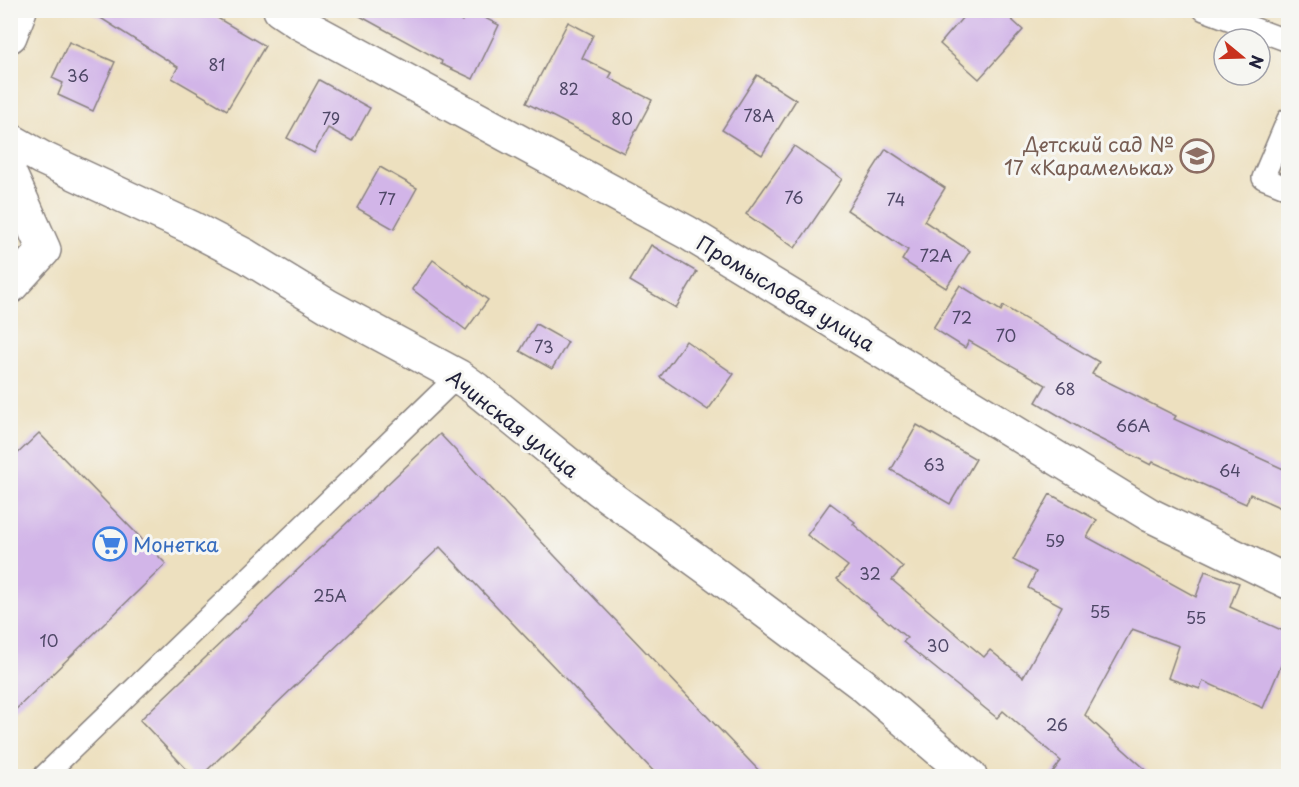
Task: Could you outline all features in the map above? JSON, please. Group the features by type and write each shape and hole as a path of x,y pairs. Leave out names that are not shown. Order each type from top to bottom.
{"street":[{"path":"10,36 20,10"},
{"name":"Промысловая улица","path":"280,10 298,22 688,233 1150,515 1288,582"},
{"name":"Ачинская улица","path":"10,140 42,158 190,227 246,256 328,306 458,376 600,490 862,684 970,777"},
{"path":"10,174 44,250 10,287"}],"lane":[{"path":"1204,10 1288,41"},
{"path":"1288,119 1263,178 1288,188"},
{"path":"44,777 458,376"}],"building":[{"path":"88,10 204,10 265,46 227,110 172,78 178,67"},
{"path":"349,10 442,10 462,21 469,10 499,25 473,79 441,64 442,61"},
{"path":"969,10 1001,10 1023,30 979,79 940,44"},
{"path":"568,22 593,35 582,58 612,73 609,78 652,100 624,153 526,103"},
{"path":"69,42 115,62 93,111 58,95 63,83 52,78"},
{"path":"757,75 796,100 762,155 722,130"},
{"path":"319,80 370,108 352,141 328,128 314,153 287,138"},
{"path":"794,146 842,179 795,248 746,214"},
{"path":"886,149 945,188 924,221 970,251 946,288 902,260 908,250 847,210"},
{"path":"380,167 417,188 394,229 357,208"},
{"path":"651,245 697,272 676,308 630,281"},
{"path":"433,260 488,300 466,330 412,289"},
{"path":"960,285 1001,311 1003,306 1099,362 1092,374 1176,416 1174,419 1288,471 1288,511 1250,494 1246,504 1153,462 1151,465 1090,434 1036,402 1046,385 969,341 965,348 933,328"},
{"path":"536,324 568,342 552,369 520,351"},
{"path":"686,341 734,374 708,410 660,377"},
{"path":"917,425 976,459 950,504 891,470"},
{"path":"39,433 166,564 10,715 10,461"},
{"path":"440,434 765,777 659,777 440,547 200,777 194,777 140,720"},
{"path":"1050,494 1097,520 1087,537 1196,597 1205,571 1239,583 1230,607 1288,633 1288,649 1263,708 1203,681 1200,689 1168,678 1179,646 1132,629 1085,715 1154,777 1049,777 1061,761 1003,711 997,718 903,642 907,638 837,579 848,566 807,535 830,503 855,522 853,524 903,567 892,580 984,657 990,650 1023,677 1062,606 1028,588 1036,572 1013,560"}],"place":[{"name":"Детский сад № 17 «Карамелька»","path":"1197,156"},
{"name":"Монетка","path":"110,544"}]}
